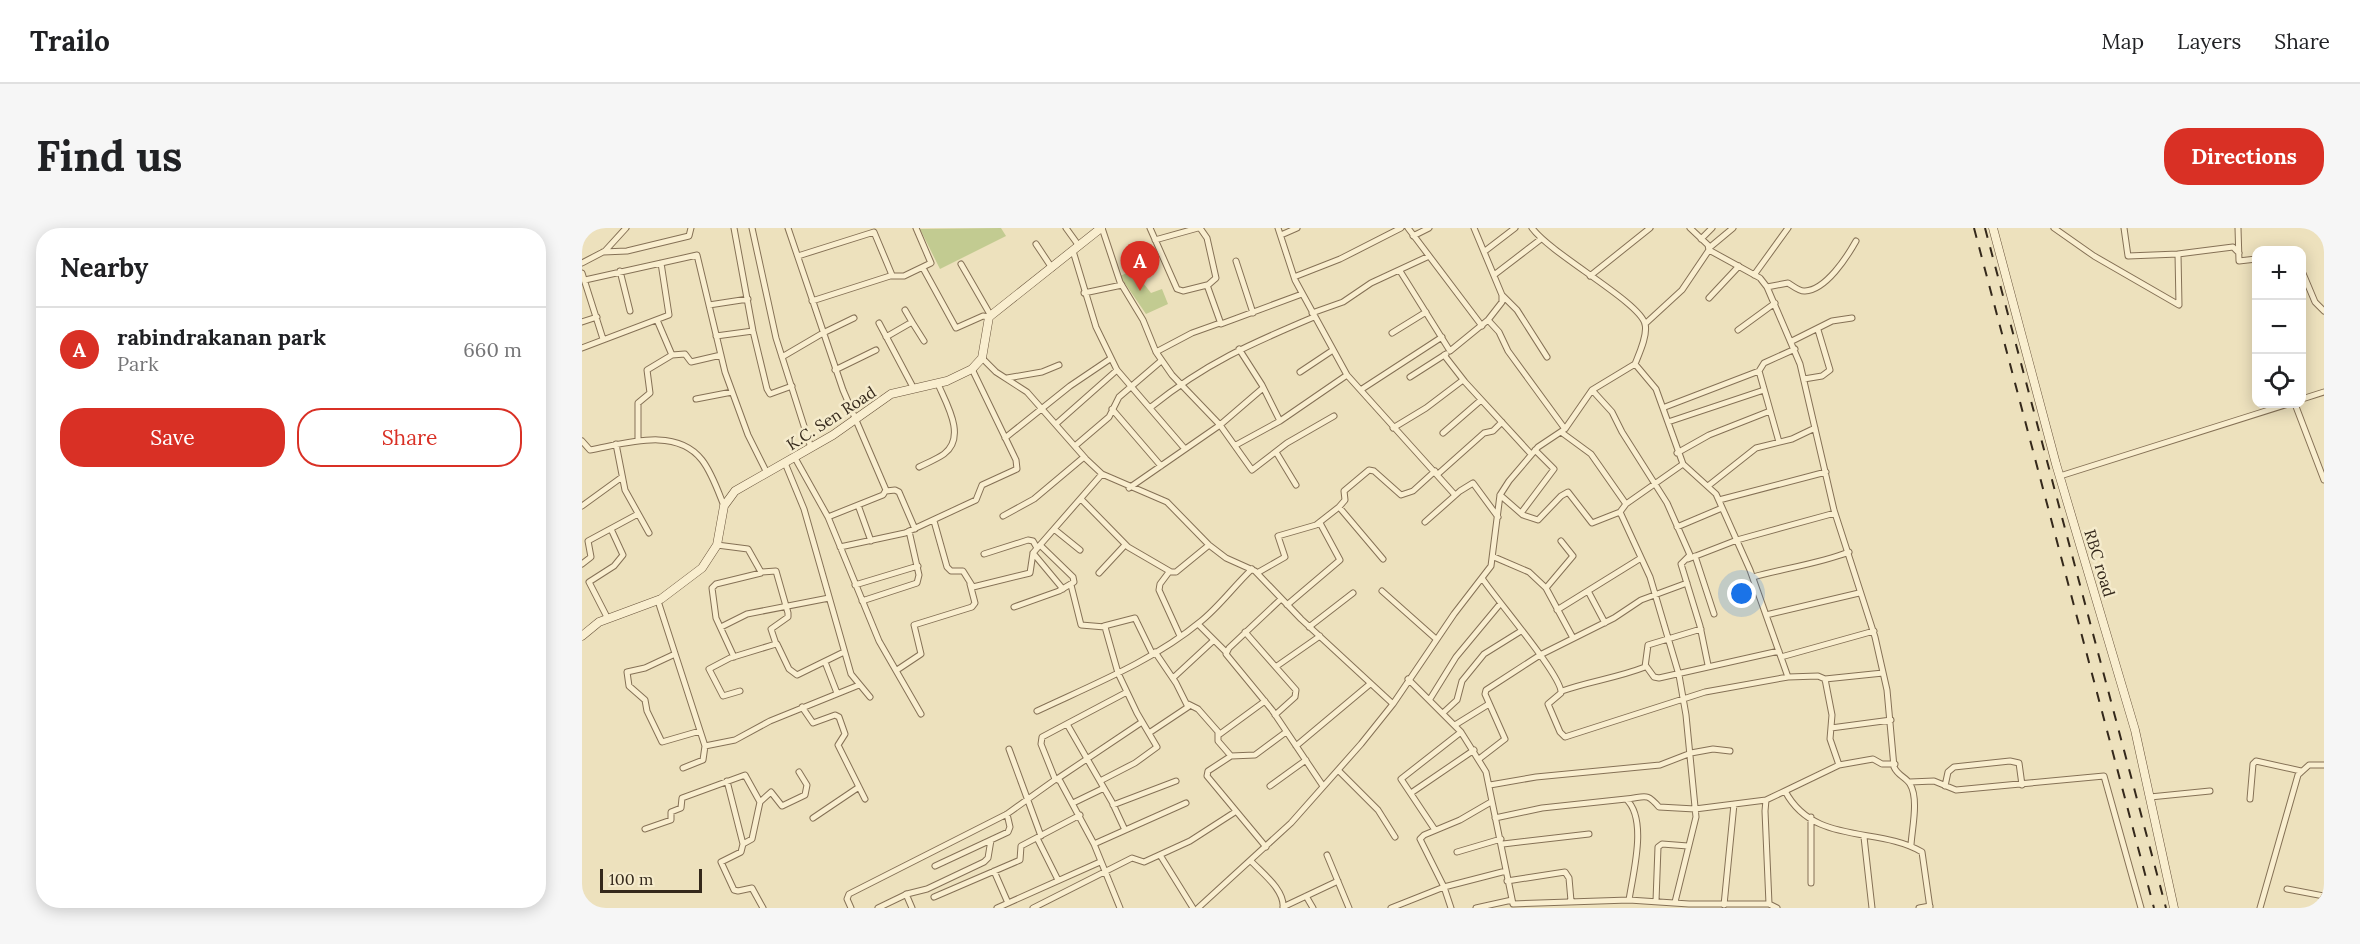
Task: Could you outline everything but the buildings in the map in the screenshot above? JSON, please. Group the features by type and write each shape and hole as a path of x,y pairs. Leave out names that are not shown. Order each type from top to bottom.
{"street":[{"path":"582,263 603,252 626,228"},
{"path":"603,252 627,251 689,236 691,228"},
{"path":"734,228 753,331 768,392 772,394 792,386"},
{"path":"752,228 773,327 811,448"},
{"path":"788,228 835,370 886,491"},
{"path":"812,301 892,275 904,276 922,268 932,260 916,228"},
{"path":"1066,228 1076,248 1084,293 1095,327 1110,359 1130,388 1151,407 1185,449"},
{"path":"922,268 956,328 983,316 990,316 1102,228 1122,285 1143,320 1161,361 1220,425 1253,470 1276,452 1334,416"},
{"path":"1150,228 1155,240 1177,289 1183,291 1208,285 1216,278 1207,238 1199,228 1155,240"},
{"path":"1278,228 1294,277 1347,375 1455,495"},
{"path":"1281,235 1297,228"},
{"path":"1294,277 1340,259 1401,228"},
{"path":"1408,228 1427,257 1482,326"},
{"path":"1413,236 1429,228"},
{"path":"1410,377 1450,351 1482,326 1502,302 1502,295 1474,228"},
{"path":"1485,251 1515,228"},
{"path":"1532,228 1541,239 1637,312 1646,324"},
{"path":"1590,276 1650,228"},
{"path":"1690,228 1709,249 1754,275 1767,287 1792,341 1804,379 1835,513 1849,552 1859,593 1874,631 1891,720 1897,774 1910,782 1929,780 1956,790 2104,776 2141,908"},
{"path":"1701,239 1712,228"},
{"path":"1198,908 1291,823 1393,704 1436,639 1482,578 1494,557 1500,495 1533,452 1563,430 1592,390 1635,364 1646,324 1682,290 1709,249 1733,228"},
{"path":"1754,275 1788,228"},
{"name":"RBC road","path":"1993,228 2060,476 2132,719 2174,908"},
{"path":"2054,228 2094,256 2179,305 2178,254"},
{"path":"2124,228 2128,256 2178,254 2216,247 2233,247 2239,253"},
{"path":"2238,228 2240,261 2252,260"},
{"path":"798,256 874,232 892,275"},
{"path":"1494,275 1541,239"},
{"path":"1767,287 1788,283 1801,291 1812,289 1838,269 1857,241"},
{"path":"1036,244 1052,268"},
{"path":"585,280 696,254 732,392 748,435 767,473"},
{"path":"1151,407 1181,383 1239,349 1343,302 1371,284 1427,257"},
{"path":"1236,261 1253,313"},
{"path":"582,348 670,313 661,263"},
{"path":"961,264 990,316"},
{"path":"1709,298 1739,266"},
{"path":"1400,271 1450,351"},
{"path":"620,272 630,311"},
{"path":"582,273 603,339"},
{"path":"2306,281 2316,302 2324,311"},
{"path":"1084,293 1122,285"},
{"path":"1208,285 1220,323"},
{"path":"1156,352 1192,333 1302,294"},
{"path":"1502,295 1517,310 1546,357"},
{"path":"709,305 748,299"},
{"path":"1738,330 1775,303"},
{"path":"905,310 924,341"},
{"path":"1392,333 1426,312"},
{"name":"K.C. Sen Road","path":"724,507 732,493 795,458 856,420 891,394 938,384 972,369 982,357 990,316"},
{"path":"582,322 597,317"},
{"path":"782,357 854,318"},
{"path":"1792,341 1832,321 1852,318"},
{"path":"657,320 672,355"},
{"path":"1488,320 1499,332 1504,344 1563,430 1591,454 1626,504"},
{"path":"886,337 912,322"},
{"path":"879,323 914,390"},
{"path":"1804,379 1822,376 1830,370 1818,330"},
{"path":"716,336 753,331"},
{"path":"1362,389 1442,337"},
{"path":"1239,349 1280,421"},
{"path":"835,370 876,350"},
{"path":"1300,372 1333,350"},
{"path":"1665,407 1759,371 1764,363 1795,350"},
{"path":"638,441 638,403 650,393 647,370 672,355 685,354 691,362 721,356"},
{"path":"1444,355 1481,400 1533,452 1554,469 1521,513"},
{"path":"982,357 1005,378 1023,388 1102,474 1129,488 1172,505 1209,545 1226,558 1254,571 1309,627 1393,704"},
{"path":"1005,438 1110,359"},
{"path":"1075,446 1108,417 1130,388 1161,361"},
{"path":"1005,378 1042,372 1059,364"},
{"path":"1635,364 1656,389 1665,407 1677,453 1683,464 1708,486 1719,500 1753,577 1788,677"},
{"path":"840,547 912,530 976,501 982,485 1017,469 1018,465 972,369"},
{"path":"1056,424 1117,370"},
{"path":"1759,371 1779,442"},
{"path":"1236,445 1280,421 1347,375"},
{"path":"1393,428 1426,408 1463,380"},
{"path":"919,467 946,453 951,442 955,424 938,384"},
{"path":"1129,488 1220,425 1263,388"},
{"path":"1592,390 1612,412 1622,432 1656,484 1690,555 1688,559"},
{"path":"1668,422 1764,390"},
{"path":"696,399 732,392"},
{"path":"2306,397 2324,392"},
{"path":"1443,433 1481,400"},
{"path":"2060,476 2275,408"},
{"path":"2297,408 2324,480"},
{"path":"1112,409 1161,466"},
{"path":"1677,453 1709,435 1770,411"},
{"path":"1037,711 1119,673 1198,624 1254,571 1285,557 1278,536 1320,523 1345,500 1344,491 1369,470 1373,470 1401,495 1413,490 1484,433 1493,430 1503,422"},
{"path":"1708,486 1737,465 1750,452 1815,428"},
{"path":"582,441 590,450 638,441 673,442 688,447 703,462 724,507 717,545 702,568 658,601 594,624 582,636"},
{"path":"616,444 627,494 649,533"},
{"path":"1276,452 1296,485"},
{"path":"1003,516 1034,499 1084,457"},
{"path":"795,458 828,516 879,641 921,714"},
{"path":"785,463 804,509 844,652 859,685 870,697"},
{"path":"1500,495 1532,519 1542,518 1561,496 1568,492 1592,523 1620,512 1626,504 1683,464"},
{"path":"1719,500 1826,472"},
{"path":"934,520 947,567 951,571 963,571 976,588 1029,574 1037,549 1102,474"},
{"path":"582,506 622,477"},
{"path":"1425,522 1469,484 1475,484 1498,517"},
{"path":"828,516 886,491 898,492 912,530 918,566 917,583 862,601"},
{"path":"1081,499 1125,545 1169,572 1176,572 1209,545"},
{"path":"858,505 871,541"},
{"path":"1339,507 1383,559"},
{"path":"1677,527 1722,508"},
{"path":"1620,512 1641,558 1668,638 1678,672 1691,753 1695,809 1675,902"},
{"path":"1708,665 1701,629 1681,564 1695,556 1737,540 1835,513"},
{"path":"582,564 591,557 588,541 638,514"},
{"path":"1287,605 1340,560 1320,523"},
{"path":"608,619 589,582 614,566 623,555 622,547 610,529"},
{"path":"1054,529 1080,550"},
{"path":"984,554 1028,540 1033,541 1063,589"},
{"path":"1546,588 1573,556 1561,541"},
{"path":"717,545 751,550 757,569 763,573"},
{"path":"1099,573 1125,545"},
{"path":"1014,607 1063,589 1074,582 1073,578 1037,549"},
{"path":"1753,577 1803,563 1829,560 1849,552"},
{"path":"1695,556 1713,614"},
{"path":"1494,557 1529,572 1546,588 1573,638"},
{"path":"1557,610 1641,558"},
{"path":"855,585 918,566"},
{"path":"1169,572 1160,584 1159,590 1180,636"},
{"path":"734,657 714,612 713,586 763,573 777,573 788,617 771,629 794,675 844,652"},
{"path":"1482,578 1540,655 1562,691"},
{"path":"897,670 921,654 914,624 973,606 970,582"},
{"path":"1479,759 1505,738 1485,694 1486,690 1540,655 1605,622 1641,600 1687,583"},
{"path":"1071,585 1081,625 1104,626 1135,618 1140,622 1153,652 1173,678 1188,704 1198,709 1218,734 1218,741 1231,756"},
{"path":"1382,591 1436,639"},
{"path":"1588,591 1605,622"},
{"path":"1309,627 1353,593"},
{"path":"1766,615 1859,593"},
{"path":"721,627 742,615 829,598"},
{"path":"1226,652 1281,599"},
{"path":"658,601 705,746 703,760 682,768"},
{"path":"1430,699 1456,657 1500,604"},
{"path":"1198,624 1226,652 1227,657 1265,701 1323,786"},
{"path":"1100,781 1155,751 1157,747 1127,692 1104,626"},
{"path":"1701,629 1647,646 1646,666 1656,678 1708,665 1780,654 1874,631"},
{"path":"1444,712 1457,700 1462,681 1484,654 1521,631"},
{"path":"1245,632 1294,685 1297,693 1275,715"},
{"path":"1277,666 1320,636"},
{"path":"1173,678 1214,640"},
{"path":"740,691 723,696 708,671 712,666 734,657 777,644"},
{"path":"675,654 645,668 627,672 629,686 645,700 646,709 662,742 700,731"},
{"path":"825,662 837,693"},
{"path":"1646,666 1617,678 1592,681 1562,691 1548,704 1560,732 1565,736 1683,699 1740,684 1788,677 1818,676 1826,679 1883,673"},
{"path":"1408,679 1455,724 1479,759 1491,785 1491,802 1502,842 1507,882 1513,904"},
{"path":"1826,679 1832,715 1830,739 1839,765"},
{"path":"1296,746 1370,684"},
{"path":"705,746 735,740 751,729 859,685"},
{"path":"1120,908 1103,872 1094,844 1073,803 1056,779 1041,739 1127,692"},
{"path":"1218,734 1225,732 1265,701"},
{"path":"1149,733 1185,711 1188,704"},
{"path":"1455,724 1489,704"},
{"path":"802,707 810,721 815,724 835,715 839,717 845,734 838,745 865,799"},
{"path":"1831,728 1891,720"},
{"path":"850,908 847,899 849,894 1007,814 1142,722"},
{"path":"1067,724 1125,830"},
{"path":"1266,847 1206,775 1231,756 1255,755 1286,732"},
{"path":"1435,830 1401,779 1461,732"},
{"path":"1009,749 1028,799 1039,837 1058,880"},
{"path":"1491,785 1536,777 1660,765 1691,753 1713,749 1730,751"},
{"path":"1411,793 1474,750"},
{"path":"1495,819 1542,808 1648,796 1663,809 1695,809 1766,800 1839,765 1873,759 1882,764 1895,764"},
{"path":"1270,786 1306,760"},
{"path":"1945,786 1948,772 1954,767 2010,761 2019,763 2022,785"},
{"path":"2250,799 2254,762 2301,771"},
{"path":"2260,908 2281,831 2301,771 2309,765 2324,765"},
{"path":"1338,770 1378,810 1395,837"},
{"path":"759,802 771,792 782,806 805,795 807,785 799,771"},
{"path":"645,829 671,820 671,813 680,808 682,798 745,775 759,802 752,839 742,844"},
{"path":"727,781 742,844 741,852 721,862 734,890 751,888 763,908"},
{"path":"1113,805 1176,782"},
{"path":"1910,782 1913,792 1911,845"},
{"path":"813,818 859,787"},
{"path":"1073,803 1104,788"},
{"path":"2150,797 2210,791"},
{"path":"1785,792 1793,806 1832,828 1864,837 1911,845 1922,852 1930,907 1919,908"},
{"path":"1626,799 1636,810 1638,826 1629,900"},
{"path":"1766,800 1769,904"},
{"path":"1451,908 1444,887 1420,839 1491,802"},
{"path":"1094,844 1186,803"},
{"path":"1724,904 1734,804"},
{"path":"1033,908 1132,858 1142,863 1190,841 1235,812"},
{"path":"935,867 1010,830 1007,814"},
{"path":"934,897 1022,858 1020,847 1080,815"},
{"path":"1810,883 1811,817"},
{"path":"1457,852 1502,842 1589,834"},
{"path":"1864,837 1872,908"},
{"path":"878,908 906,894 927,889 984,862 988,858 991,840"},
{"path":"1656,901 1658,847 1662,844 1688,846"},
{"path":"1160,855 1193,908"},
{"path":"1327,855 1350,908"},
{"path":"1251,861 1275,887 1283,908 1338,881"},
{"path":"997,908 1100,862"},
{"path":"994,871 1008,903"},
{"path":"1391,908 1444,887 1506,871"},
{"path":"1507,882 1565,872 1569,878 1571,901"},
{"path":"2287,889 2324,896"},
{"path":"906,894 912,908"},
{"path":"1306,896 1313,908"},
{"path":"1476,908 1513,904 1629,900 1675,902 1688,906 1769,904 1778,908"}],"green space":[{"path":"1001,228 1006,236 940,269 920,229"},
{"path":"1133,270 1151,293 1162,289 1168,304 1146,314 1120,276"}],"railway":[{"path":"1974,228 2154,908"},
{"path":"1985,228 2166,908"}],"place":[{"name":"rabindrakanan park","path":"1140,291"}]}
